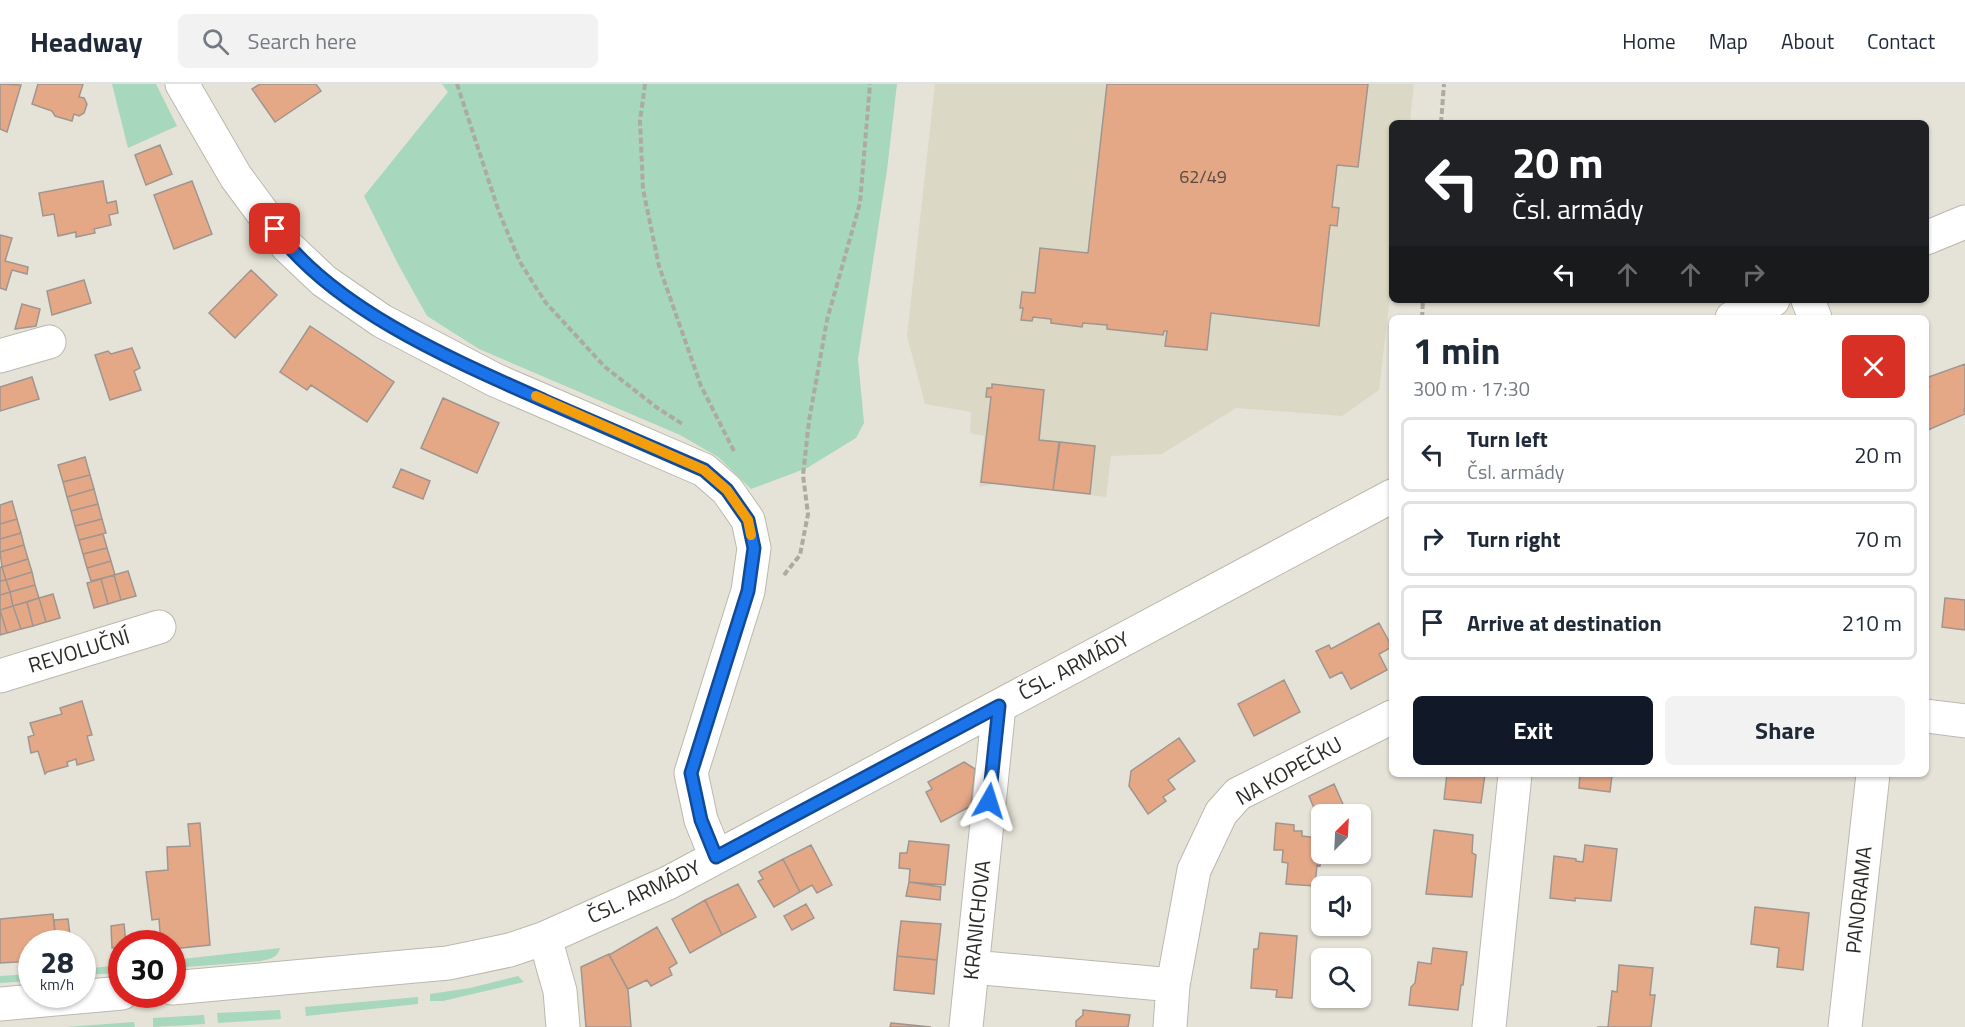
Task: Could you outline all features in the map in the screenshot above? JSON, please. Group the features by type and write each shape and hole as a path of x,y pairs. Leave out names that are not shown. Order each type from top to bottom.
{"street":[{"path":"182,84 236,177 287,246 324,281 382,321 486,375 704,470 727,490 748,520 754,548 748,591 691,773 701,820 716,857"},
{"path":"1929,237 1965,222"},
{"path":"1739,315 1766,303"},
{"path":"0,356 50,342"},
{"name":"ČSL. ARMÁDY","path":"186,987 448,963 510,950 545,938 668,883 1389,498"},
{"name":"REVOLUČNÍ","path":"0,676 159,627"},
{"name":"KRANICHOVA","path":"966,1027 999,706"},
{"path":"1929,716 1965,721"},
{"name":"NA KOPEČKU","path":"1170,1027 1173,985 1194,870 1221,813 1238,794 1389,718"},
{"path":"1489,1027 1515,777"},
{"name":"PANORAMA","path":"1845,1027 1873,777"},
{"path":"545,938 560,991 563,1027"},
{"path":"972,967 1173,985"},
{"path":"0,1004 108,994"}],"path":[{"path":"457,84 495,204 520,262 546,303 604,367 656,407 692,429"},
{"path":"784,575 800,555 808,514 803,475 809,421 827,320 860,203 870,84"},
{"path":"1441,120 1444,84"},
{"path":"726,449 735,453"}],"shaded area":[{"path":"935,84 1414,84 1410,120 1389,120 1389,303 1379,390 1342,416 1236,408 1162,454 1111,456 1106,497 994,484 979,487 984,436 970,433 971,412 925,404 907,336"}],"green space":[{"path":"112,84 156,84 177,126 128,148"},
{"path":"442,84 897,84 887,170 858,359 864,423 856,438 807,468 751,489 718,457 680,435 479,349 427,316 364,196 448,92"},
{"path":"280,948 275,956 261,961 186,967 186,959"},
{"path":"108,966 108,974 96,974 96,968"},
{"path":"18,975 18,982 0,983 0,976"},
{"path":"518,976 524,982 443,1001 430,1001 430,994 470,988"},
{"path":"418,997 418,1004 306,1016 305,1007"},
{"path":"280,1010 281,1019 218,1023 217,1013"},
{"path":"204,1015 205,1024 153,1027 153,1018"},
{"path":"134,1022 135,1027 66,1027"}],"building":[{"path":"0,84 21,85 7,132 0,129"},
{"path":"38,84 83,84 79,97 84,98 87,104 84,113 79,116 74,114 72,121 55,116 52,111 32,104"},
{"path":"260,84 316,84 321,91 275,122 252,89"},
{"path":"1107,84 1368,84 1358,167 1337,165 1332,207 1339,208 1337,226 1330,225 1319,326 1211,313 1207,350 1165,346 1167,331 1164,331 1163,335 1107,329 1107,325 1083,323 1082,327 1051,323 1051,319 1033,317 1032,321 1021,320 1022,292 1035,293 1040,248 1088,253"},
{"path":"160,145 172,174 146,185 135,155"},
{"path":"103,181 107,203 116,201 118,213 109,215 111,225 94,229 95,233 76,237 76,232 58,236 54,214 43,216 39,193"},
{"path":"192,181 212,234 174,249 154,195"},
{"path":"0,235 12,238 5,261 28,267 27,274 12,270 6,290 0,288"},
{"path":"251,270 277,295 235,338 209,313"},
{"path":"84,280 91,303 52,315 47,291"},
{"path":"22,304 40,309 36,326 15,329"},
{"path":"310,326 394,382 367,422 311,385 307,390 280,372"},
{"path":"132,348 140,368 134,371 141,390 110,400 95,355 108,351 111,354"},
{"path":"1965,364 1965,414 1929,430 1929,387 1929,377"},
{"path":"32,377 39,399 0,411 0,387"},
{"path":"992,384 1044,390 1039,440 1059,442 1053,490 981,482 991,397 986,397 987,388 992,388"},
{"path":"443,398 499,423 477,473 421,448"},
{"path":"1060,442 1095,446 1090,494 1053,490"},
{"path":"85,457 90,475 63,482 58,465"},
{"path":"401,469 430,481 423,499 393,487"},
{"path":"90,475 94,489 67,497 63,482"},
{"path":"94,489 98,504 71,511 67,497"},
{"path":"12,501 17,519 0,524 0,505"},
{"path":"98,504 102,519 75,526 71,511"},
{"path":"17,519 21,533 0,539 0,524"},
{"path":"102,519 106,533 79,540 75,526"},
{"path":"21,533 24,545 0,552 0,539"},
{"path":"103,534 107,548 83,554 79,540"},
{"path":"24,545 28,559 2,567 0,552"},
{"path":"107,548 111,561 87,568 83,554"},
{"path":"28,559 32,572 6,580 2,567"},
{"path":"111,561 115,575 91,581 87,568"},
{"path":"0,567 2,567 6,580 0,581"},
{"path":"128,571 136,596 121,600 114,575"},
{"path":"32,572 35,585 10,592 6,580"},
{"path":"114,575 121,600 108,604 101,579"},
{"path":"101,579 108,604 94,608 87,583"},
{"path":"6,580 10,592 0,595 0,581"},
{"path":"35,585 39,598 13,606 10,592"},
{"path":"10,592 13,606 0,610 0,595"},
{"path":"53,594 60,618 46,622 39,598"},
{"path":"39,598 46,622 33,626 27,602"},
{"path":"1945,598 1965,600 1965,630 1942,627"},
{"path":"27,602 33,626 21,629 13,606"},
{"path":"13,606 21,629 7,633 0,610"},
{"path":"0,610 7,633 0,635"},
{"path":"1379,623 1389,641 1389,649 1379,654 1387,670 1351,689 1342,672 1330,678 1316,651 1329,645 1331,649"},
{"path":"1284,680 1300,712 1254,736 1238,704"},
{"path":"82,701 92,735 87,736 94,760 77,765 76,759 67,762 68,766 45,774 38,751 31,753 28,737 34,735 30,723 62,714 60,708"},
{"path":"1179,738 1195,761 1168,780 1175,789 1163,797 1166,801 1148,814 1129,786 1131,771"},
{"path":"964,762 975,769 971,806 941,822 926,792 932,789 928,782"},
{"path":"1447,777 1485,777 1481,803 1444,799"},
{"path":"1580,777 1612,777 1610,792 1579,788"},
{"path":"1334,784 1343,804 1312,804 1309,796"},
{"path":"200,823 210,945 186,948 186,930 160,930 159,919 152,920 146,872 168,870 167,847 190,846 188,824"},
{"path":"1276,823 1294,825 1294,831 1302,831 1302,836 1311,837 1311,864 1320,864 1320,866 1317,865 1316,876 1311,876 1311,886 1286,884 1288,863 1282,862 1283,850 1274,850"},
{"path":"1434,830 1473,835 1472,853 1476,855 1472,897 1426,894"},
{"path":"909,841 949,845 945,885 909,882 910,869 899,868 900,853 907,853"},
{"path":"811,845 832,885 817,893 812,885 800,892 783,859"},
{"path":"1585,845 1617,849 1611,901 1550,898 1554,856 1583,862"},
{"path":"783,859 800,892 774,907 758,881 763,879 759,872"},
{"path":"909,882 941,887 940,900 906,896"},
{"path":"738,884 756,917 722,935 705,900"},
{"path":"705,900 722,935 690,953 672,919"},
{"path":"806,904 814,918 792,930 784,916"},
{"path":"1755,907 1809,913 1803,970 1777,967 1779,948 1751,944"},
{"path":"53,914 55,930 18,930 18,962 0,963 0,919"},
{"path":"68,919 69,930 55,930 54,920"},
{"path":"901,921 941,924 937,960 897,956"},
{"path":"124,924 125,930 111,930 111,926"},
{"path":"657,927 677,963 669,968 672,975 651,986 647,980 628,989 609,955"},
{"path":"1260,933 1297,936 1292,998 1276,997 1277,990 1251,988 1254,949 1258,949"},
{"path":"1433,948 1467,952 1458,1010 1409,1005 1418,962 1431,964"},
{"path":"609,954 628,990 631,1027 586,1027 581,967"},
{"path":"897,956 937,960 934,994 894,990"},
{"path":"1619,965 1653,968 1650,995 1655,995 1651,1027 1608,1027 1612,991 1617,992"},
{"path":"1083,1010 1130,1015 1128,1027 1076,1027 1076,1021 1083,1015"},
{"path":"891,1023 931,1027 890,1027"}],"slow traffic":[{"path":"536,396 704,470 727,490 748,520 751,535"}],"route":[{"path":"275,229 287,246 324,281 382,321 495,380 704,470 727,490 748,520 754,548 748,591 691,773 701,820 716,857 999,706 989,801"}]}
